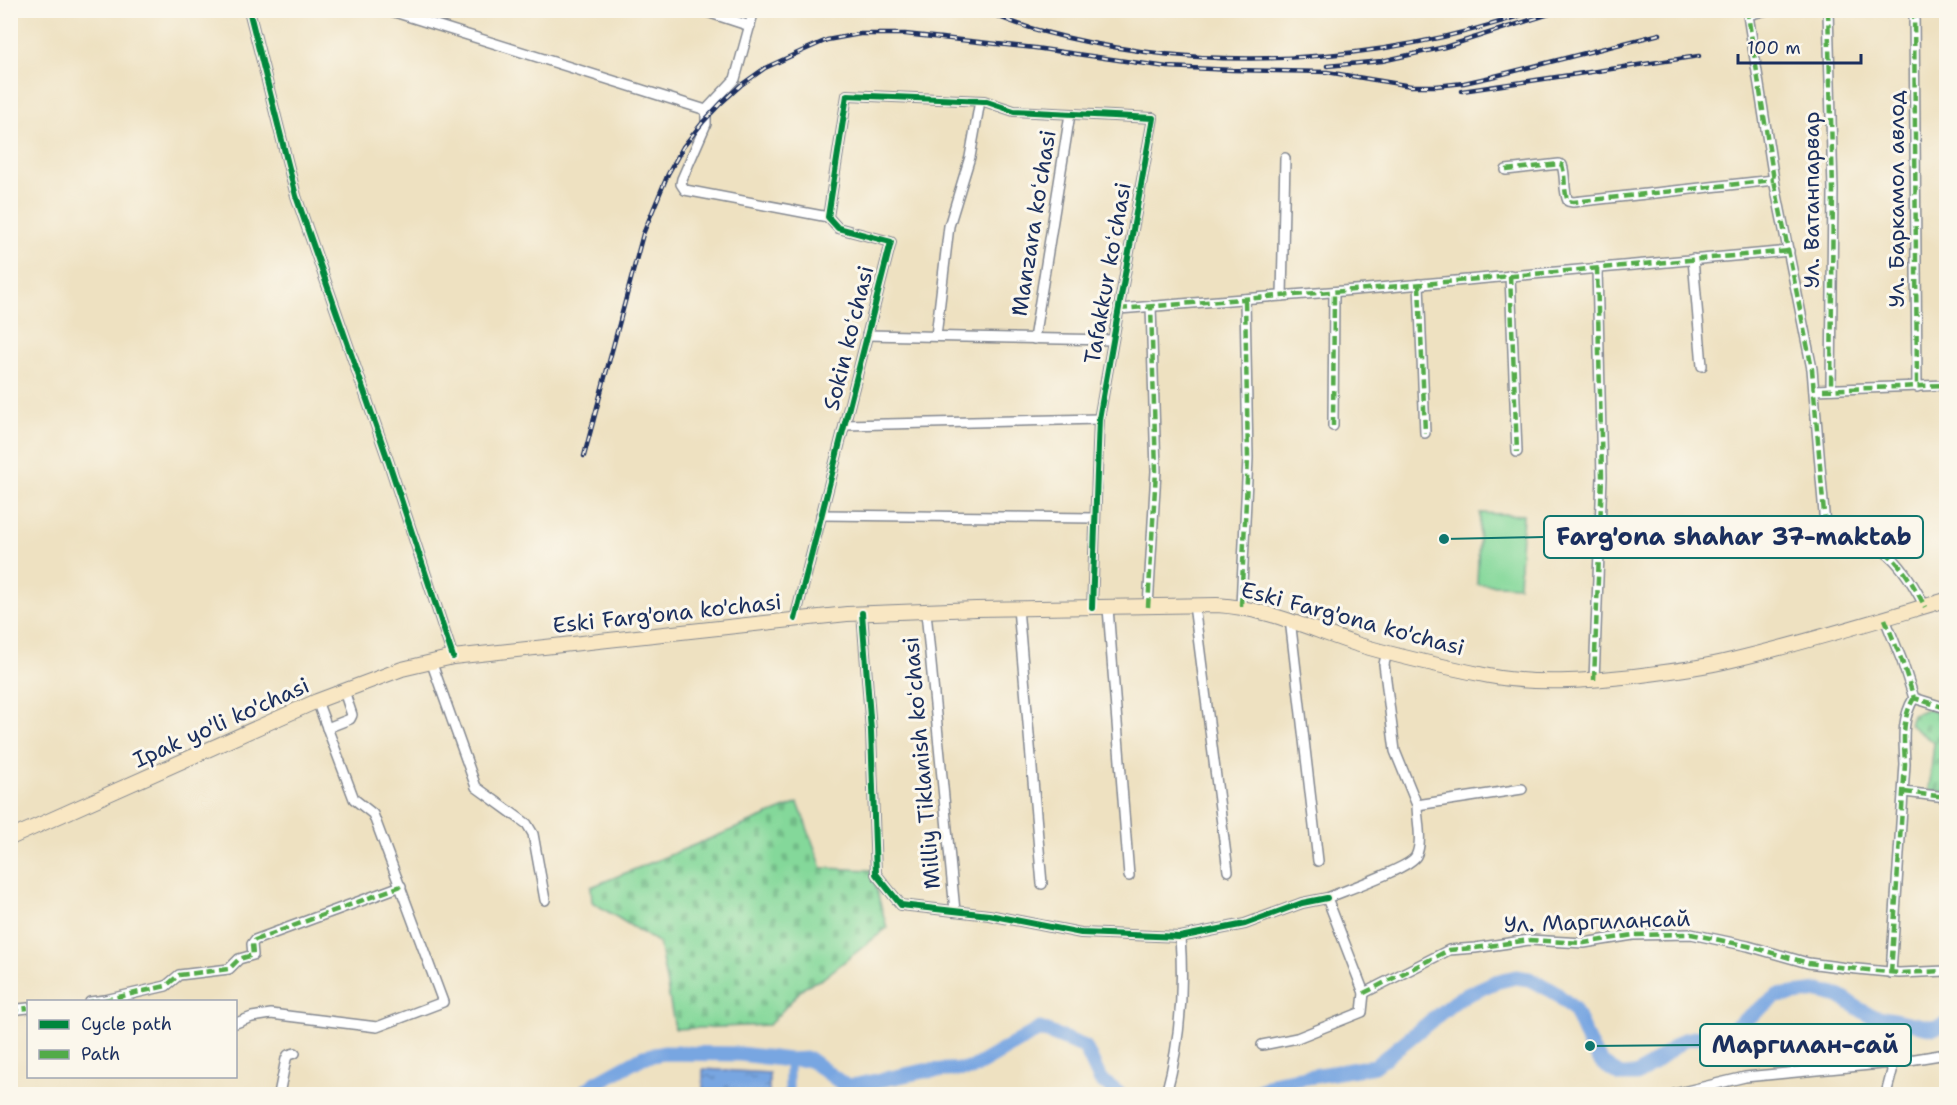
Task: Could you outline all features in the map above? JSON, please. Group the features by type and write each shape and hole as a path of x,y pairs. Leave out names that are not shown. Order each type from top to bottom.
{"main road":[{"name":"Eski Farg'ona ko'chasi","path":"453,657 862,613 1194,605 1241,606 1290,619 1328,634 1387,652 1490,676 1516,680 1594,680 1694,668 1731,661 1947,600"},
{"name":"Ipak yo'li ko'chasi","path":"10,838 317,701 402,669 453,657"}],"street":[{"path":"249,10 296,196 389,463 453,657"},
{"path":"388,10 706,110"},
{"path":"701,10 750,26"},
{"path":"754,10 735,79 706,110 705,124 682,178 681,184 685,190 828,217 847,95 980,101 970,156 949,226 936,336"},
{"path":"1767,10 1748,15 1774,180 1814,390 1825,526 1834,541 1876,546 1890,556 1916,588 1925,607"},
{"name":"Ул. Ватанпарвар","path":"1828,10 1833,190 1831,389"},
{"name":"Ул. Баркамол авлод","path":"1914,10 1917,387"},
{"name":"Tafakkur koʻchasi","path":"980,101 1014,111 1153,118 1099,419 1092,608"},
{"name":"Manzara koʻchasi","path":"1034,339 1070,114"},
{"path":"1282,296 1285,158"},
{"path":"1506,170 1562,165 1566,196 1568,201 1573,202 1774,180"},
{"name":"Sokin koʻchasi","path":"795,619 891,242 838,228 828,217"},
{"path":"1119,309 1789,251"},
{"path":"1693,259 1702,366"},
{"path":"1594,680 1602,477 1597,268"},
{"path":"1510,275 1517,452"},
{"path":"1419,284 1425,433"},
{"path":"1333,426 1334,292"},
{"path":"1241,606 1248,458 1245,299"},
{"path":"1148,607 1156,471 1151,306"},
{"name":"Sokin koʻchasi","path":"867,335 1113,340"},
{"path":"1814,390 1947,385"},
{"name":"Sokin koʻchasi","path":"844,424 1099,419"},
{"path":"821,515 1095,518"},
{"path":"1194,605 1228,871"},
{"path":"1018,608 1042,884"},
{"path":"1108,608 1130,876"},
{"name":"Milliy Tiklanish koʻchasi","path":"926,612 954,911"},
{"path":"862,613 871,731 876,874 901,904 989,915 1081,933 1180,937 1245,924 1302,903 1327,898 1403,867 1415,858 1419,842 1417,805 1395,751 1384,664 1387,652"},
{"path":"1290,619 1318,861"},
{"path":"1885,619 1902,660 1914,698 1907,709 1903,733 1904,792 1891,973"},
{"path":"431,661 476,787 527,824 533,834 545,900"},
{"path":"327,728 350,718 352,714 344,691"},
{"path":"1914,698 1947,708"},
{"path":"237,1023 271,1014 377,1027 443,1002 373,814 354,799 317,701"},
{"path":"1417,805 1522,789"},
{"path":"1904,792 1947,797"},
{"path":"105,1000 166,986 179,975 229,969 239,959 253,955 252,944 255,940 401,886"},
{"path":"1262,1045 1297,1038 1362,1012 1364,993 1327,898"},
{"name":"Ул. Маргилансай","path":"1364,993 1449,950 1529,940 1584,943 1632,935 1691,934 1748,946 1809,963 1891,973 1947,971"},
{"path":"1166,1095 1174,1057 1183,972 1180,937"},
{"path":"10,1010 27,1008"},
{"path":"279,1095 286,1059 288,1055 296,1053"},
{"path":"1674,1095 1744,1077 1891,1063 1947,1054"},
{"path":"1886,1095 1892,1071 1891,1063"}],"green space":[{"path":"1480,513 1523,515 1519,586 1477,584"},
{"path":"1926,709 1946,715 1946,793 1929,790 1934,743 1909,724 1912,715"},
{"path":"798,803 822,868 871,870 887,928 822,979 805,986 769,1025 675,1029 659,943 592,902 591,887"}],"water":[{"path":"703,1069 769,1073 769,1094 727,1094 703,1089"}],"waterway":[{"path":"1254,1094 1277,1082 1375,1066 1458,999 1495,982 1516,977 1529,979 1553,991 1574,1009 1590,1046 1602,1063 1620,1075 1637,1075 1684,1040 1731,1030 1777,996 1819,991 1839,996 1869,1015 1934,1028 1946,1024"},
{"path":"582,1094 596,1083 643,1057 664,1053 740,1054 789,1060 809,1059 847,1087 924,1071 971,1069 1040,1029 1085,1047 1100,1079 1119,1094"},
{"path":"789,1060 789,1094"}],"railway":[{"path":"981,10 1033,29 1102,45 1164,54 1227,58 1290,58 1415,43 1537,10"},
{"path":"1327,66 1382,61 1445,47 1562,10"},
{"path":"584,456 643,234 668,174 683,147 703,122 741,85 765,68 827,40 860,34 905,34 1035,48 1167,67 1327,72 1411,86 1436,86 1491,77 1660,34"},
{"path":"1462,91 1699,56"}],"marked path":[{"path":"1767,10 1748,15 1774,180 1812,369 1825,526 1834,541 1867,544 1885,552 1905,573 1925,607"},
{"path":"1828,10 1833,190 1831,389"},
{"path":"1914,10 1917,387"},
{"path":"1506,170 1562,165 1566,197 1568,201 1573,202 1774,180"},
{"path":"1119,309 1789,251"},
{"path":"1594,680 1602,477 1597,268"},
{"path":"1510,275 1517,452"},
{"path":"1419,284 1425,433"},
{"path":"1333,426 1334,292"},
{"path":"1241,606 1248,458 1245,299"},
{"path":"1148,607 1156,471 1151,306"},
{"path":"1823,390 1946,385"},
{"path":"1885,619 1914,698 1946,708"},
{"path":"1891,973 1905,764 1904,730 1907,714 1914,698"},
{"path":"1904,792 1946,797"},
{"path":"105,1000 166,986 179,975 229,969 239,959 253,955 252,944 255,940 401,886"},
{"path":"1364,993 1449,950 1529,940 1584,943 1633,935 1691,934 1748,946 1808,963 1847,968 1899,973 1946,971"},
{"path":"10,1010 27,1008"}],"cycle path":[{"path":"249,10 296,196 389,463 453,657"},
{"path":"795,619 891,242 838,228 828,217 847,95 984,101 1014,111 1153,118 1099,419 1092,608"},
{"path":"862,613 871,731 876,874 901,905 989,915 1081,933 1180,937 1245,924 1302,903 1327,898"}],"place":[{"name":"Farg'ona shahar 37-maktab","path":"1444,539"},
{"name":"Маргилан-сай","path":"1590,1046"}]}
